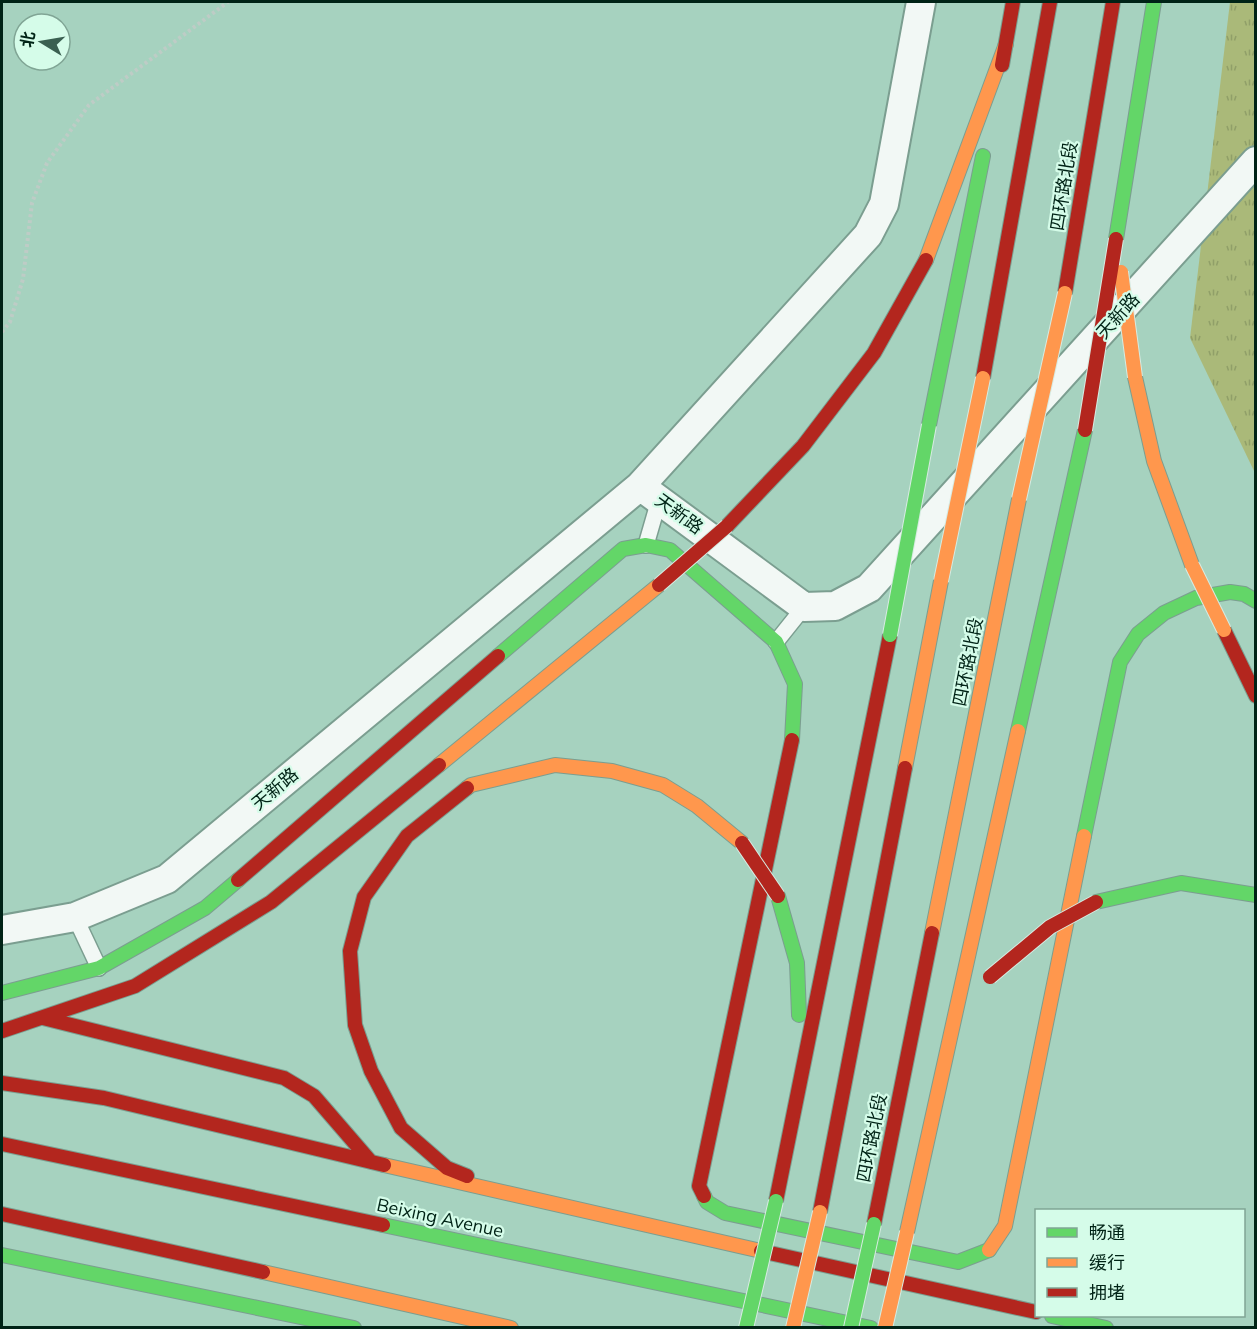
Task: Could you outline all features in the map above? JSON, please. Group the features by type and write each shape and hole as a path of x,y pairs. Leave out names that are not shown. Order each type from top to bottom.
{"main road":[{"path":"746,1328 776,1201 1014,2"},
{"name":"四环路北段","path":"793,1328 820,1212 940,581 983,378 1050,2"},
{"name":"四环路北段","path":"851,1328 874,1224 1019,499 1065,292 1113,2"},
{"path":"885,1328 1085,430 1154,2"},
{"path":"2,1031 135,986 271,902 659,585 727,526 804,446 874,353 922,270 961,171 1006,44"},
{"path":"1116,239 1135,377 1154,461 1192,565 1256,696"},
{"path":"2,993 99,968 205,908 623,549 646,545 670,550 776,642 795,684 794,729 699,1186 706,1202 725,1213 958,1262 983,1256 998,1243 1005,1226 1120,662 1141,631 1180,602 1229,592 1256,601"},
{"path":"515,1197 447,1168 401,1128 371,1071 355,1025 350,951 364,897 407,836 471,784 555,765 612,771 663,785 697,806 742,843 778,896 797,963 800,1072"},
{"path":"988,982 1050,927 1096,902 1181,883 1256,895"},
{"path":"942,1066 969,1017"},
{"path":"42,1018 284,1078 314,1096 371,1162"},
{"path":"2,1083 104,1098 515,1197 1035,1312"},
{"name":"Beixing Avenue","path":"2,1144 871,1328"},
{"path":"2,1214 511,1328"},
{"path":"2,1255 354,1328"},
{"path":"1056,1317 1106,1328"}],"street":[{"path":"650,493 868,235 884,204 921,2"},
{"name":"天新路","path":"2,930 75,917 167,879 650,493 804,607 835,606 869,588 1256,162"}],"lane":[{"path":"646,545 650,493"},
{"path":"776,642 804,607"},
{"path":"75,917 99,968"}],"path":[{"path":"2,332 10,322 23,279 32,203 46,163 89,105 228,2"}],"green space":[{"path":"1230,2 1255,2 1255,473 1190,338"}],"traffic: fast":[{"path":"1116,239 1154,2"},
{"path":"929,425 983,156"},
{"path":"890,635 929,425"},
{"path":"1018,731 1085,430"},
{"path":"498,656 623,549 646,545 670,550 776,642 795,684 792,740"},
{"path":"1084,836 1120,662 1138,634 1164,613 1196,598 1230,592 1244,594 1256,601"},
{"path":"2,993 99,968 205,908 238,880"},
{"path":"1096,902 1181,883 1256,895"},
{"path":"778,896 797,963 799,1015"},
{"path":"704,1196 707,1202 725,1213 958,1262 989,1250"},
{"path":"746,1328 776,1201"},
{"path":"851,1328 874,1224"},
{"path":"383,1225 871,1328"},
{"path":"2,1255 354,1328"},
{"path":"1056,1317 1106,1328"}],"traffic: slow":[{"path":"926,260 1006,44"},
{"path":"1121,272 1135,377"},
{"path":"1019,499 1065,293"},
{"path":"1135,377 1154,461 1192,565"},
{"path":"941,581 983,378"},
{"path":"932,933 1019,499"},
{"path":"1192,565 1224,630"},
{"path":"905,768 941,581"},
{"path":"439,765 659,585"},
{"path":"907,1232 1018,731"},
{"path":"467,788 471,785 555,765 612,771 663,785 697,806 742,843"},
{"path":"989,1250 1005,1226 1084,836"},
{"path":"384,1165 761,1251"},
{"path":"793,1328 820,1212"},
{"path":"885,1328 907,1232"},
{"path":"263,1272 511,1328"}],"traffic: jam":[{"path":"1002,65 1013,2"},
{"path":"983,378 1050,2"},
{"path":"1065,293 1113,2"},
{"path":"1085,430 1116,239"},
{"path":"727,526 803,446 874,353 926,260"},
{"path":"659,585 727,526"},
{"path":"1224,630 1256,696"},
{"path":"776,1201 890,635"},
{"path":"238,880 498,656"},
{"path":"704,1196 699,1186 792,740"},
{"path":"2,1031 135,986 271,902 439,765"},
{"path":"820,1212 905,768"},
{"path":"467,788 407,836 364,897 350,951 355,1025 371,1071 401,1128 447,1168 467,1176"},
{"path":"742,843 778,896"},
{"path":"990,977 1050,927 1096,902"},
{"path":"874,1224 932,933"},
{"path":"43,1018 284,1078 314,1096 371,1162"},
{"path":"2,1083 104,1098 384,1165"},
{"path":"2,1144 383,1225"},
{"path":"2,1214 263,1272"},
{"path":"761,1251 1035,1312"}]}
